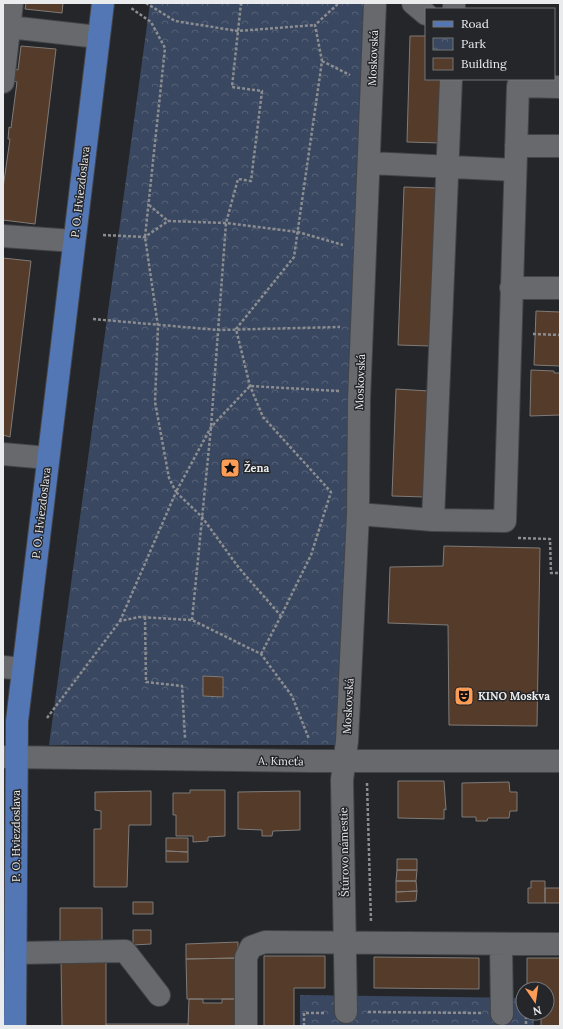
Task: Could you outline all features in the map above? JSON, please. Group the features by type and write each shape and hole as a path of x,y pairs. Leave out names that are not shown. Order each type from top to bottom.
{"main road":[{"name":"P. O. Hviezdoslava","path":"15,1026 16,953 10,757 17,721 13,668 48,458 103,3"}],"street":[{"path":"3,82 12,3"},
{"name":"Moskovská","path":"345,761 358,514 360,400 375,3"},
{"path":"413,3 425,13"},
{"path":"9,27 98,37"},
{"path":"433,520 451,80"},
{"path":"358,514 433,520 505,521 518,86 560,87"},
{"path":"516,146 560,146"},
{"path":"369,163 515,170"},
{"path":"3,236 74,241"},
{"path":"511,288 560,288"},
{"path":"3,454 48,458"},
{"name":"A. Kmeťa","path":"10,757 311,761 560,762"},
{"name":"Štúrovo námestie","path":"345,761 342,780 346,942 346,1012"},
{"path":"246,1026 246,957 251,947 265,942 560,944"},
{"path":"500,944 502,1014"},
{"path":"16,953 125,951 159,994"}],"path":[{"path":"146,3 175,21 238,31 315,25 339,3"},
{"path":"192,620 211,427 226,223 238,179 251,181 262,91 232,87 241,3"},
{"path":"131,8 151,22 165,48 145,237 158,326 155,402 169,478 176,492 202,517 239,568 280,616"},
{"path":"236,329 294,258 322,61 315,25"},
{"path":"322,61 371,87"},
{"path":"149,205 168,221"},
{"path":"103,235 145,237 168,221 226,223 298,232 343,244 365,265"},
{"path":"93,319 158,326 218,330 339,326 362,345"},
{"path":"236,329 250,386 263,417 331,492 311,555 261,654"},
{"path":"535,334 560,335"},
{"path":"47,718 120,621 176,492 211,427 250,386 336,390 360,400"},
{"path":"505,521 504,538 550,540 551,573 560,573"},
{"path":"120,621 145,617 192,620 261,654 292,696 310,742 311,761"},
{"path":"145,617 146,682 182,686 185,741"},
{"path":"304,1026 304,1013 346,1012 502,1014"}],"green space":[{"path":"150,3 370,3 344,745 49,745"},
{"path":"300,995 515,998 515,1021 534,1021 534,1026 300,1026"}],"building":[{"path":"26,3 63,3 62,13 25,9"},
{"path":"410,36 425,36 425,80 442,80 440,143 407,142"},
{"path":"21,46 56,49 35,224 3,220 3,188 10,139 8,139 9,127 11,128 17,82 14,81 16,69 18,70"},
{"path":"404,187 436,188 430,346 398,345"},
{"path":"3,258 31,261 10,437 3,435"},
{"path":"536,311 560,312 560,366 534,365"},
{"path":"531,370 554,371 554,373 560,373 560,415 530,416"},
{"path":"396,389 429,391 425,497 392,496"},
{"path":"444,546 540,548 537,726 449,725 448,625 388,623 390,567 443,566"},
{"path":"203,676 223,677 223,697 203,696"},
{"path":"398,781 444,781 446,810 444,809 444,819 398,818"},
{"path":"509,782 510,792 517,792 517,811 510,811 509,818 488,818 487,821 476,821 476,817 462,817 462,783"},
{"path":"190,790 225,790 225,836 208,837 208,841 193,842 193,836 176,836 176,815 173,815 173,793 190,793"},
{"path":"151,791 151,825 129,825 127,887 94,887 94,829 101,829 101,811 95,810 95,792"},
{"path":"300,791 300,830 273,831 272,836 262,836 262,830 238,829 238,792"},
{"path":"166,838 188,838 188,852 166,851"},
{"path":"166,851 188,852 188,862 166,862"},
{"path":"397,859 417,859 417,870 397,870"},
{"path":"397,870 417,870 416,881 396,881"},
{"path":"396,881 416,881 417,891 396,892"},
{"path":"531,881 545,881 545,903 528,903 528,888 531,888"},
{"path":"545,888 560,888 560,903 545,903"},
{"path":"417,891 416,901 396,902 396,892"},
{"path":"133,902 153,902 153,914 133,914"},
{"path":"60,908 102,908 102,942 60,943"},
{"path":"133,930 151,930 151,944 133,945"},
{"path":"238,942 238,958 186,959 186,944"},
{"path":"264,956 325,956 325,988 294,988 294,1026 264,1026"},
{"path":"374,957 479,958 479,989 374,988"},
{"path":"61,958 106,959 106,1026 62,1026"},
{"path":"238,958 238,999 187,999 186,959"},
{"path":"527,958 560,958 560,1026 541,1026 541,1021 555,1021 555,981 527,981"},
{"path":"189,999 203,999 203,1003 222,1003 222,999 238,999 238,1026 188,1026"},
{"path":"106,1024 188,1024 188,1026 106,1026"}],"place":[{"name":"Žena","path":"230,468"},
{"name":"KINO Moskva","path":"464,696"}]}
